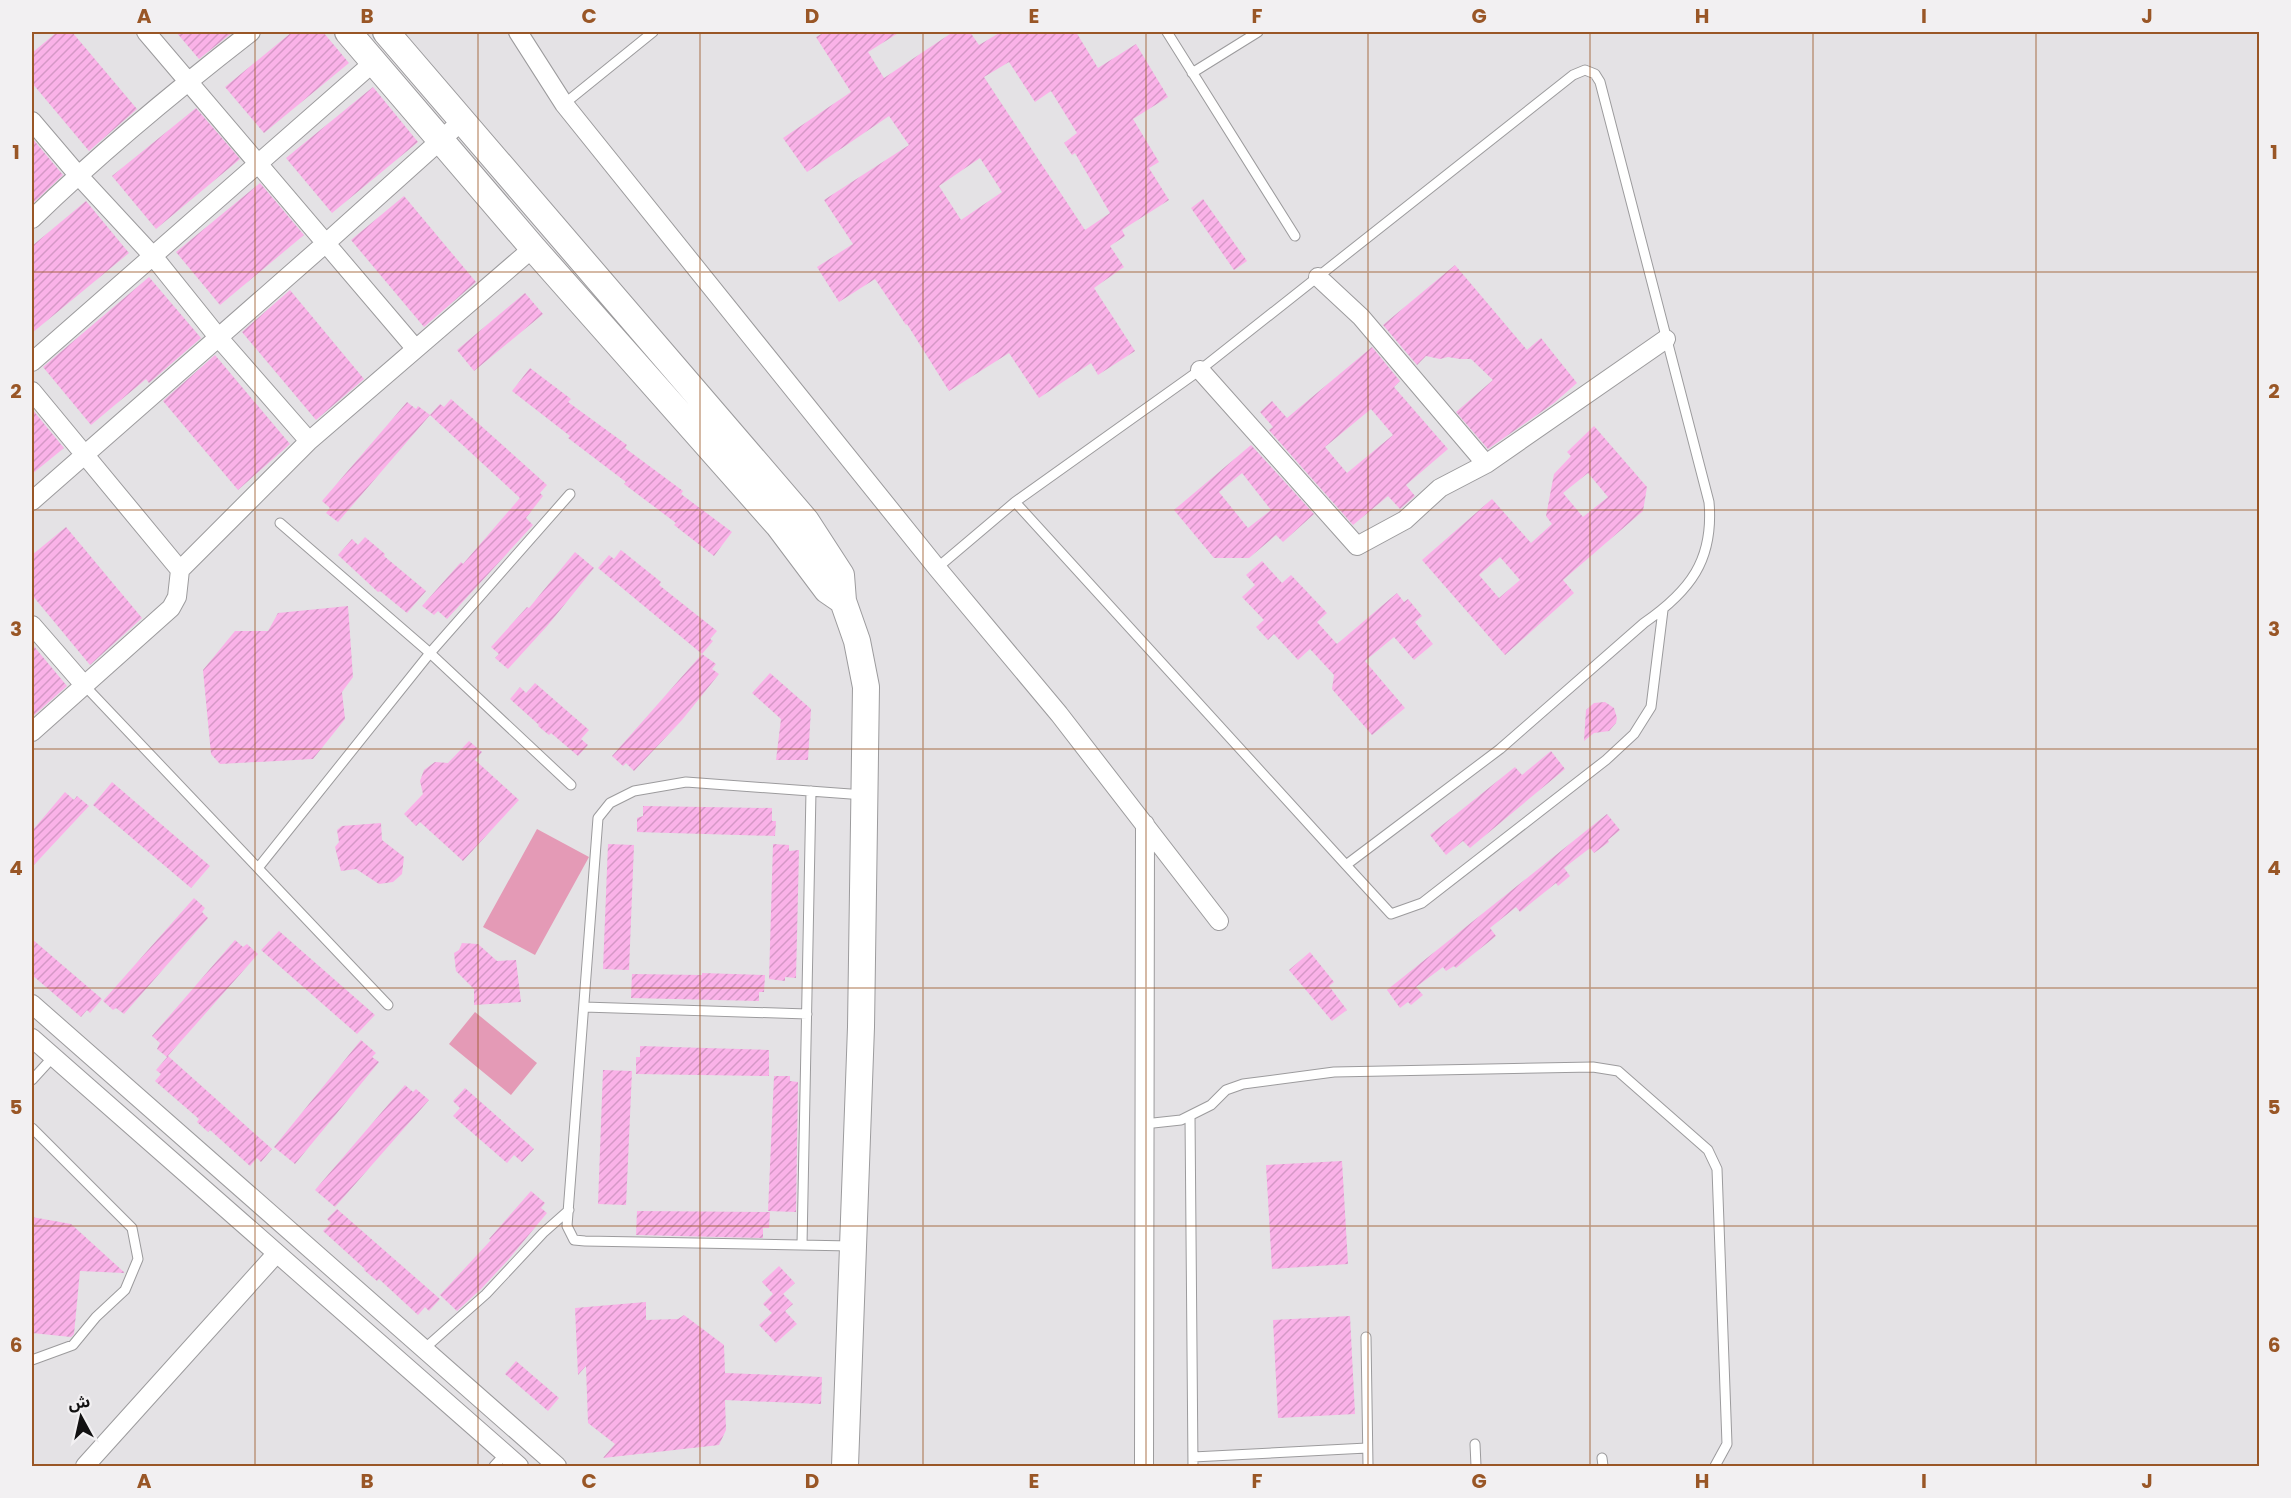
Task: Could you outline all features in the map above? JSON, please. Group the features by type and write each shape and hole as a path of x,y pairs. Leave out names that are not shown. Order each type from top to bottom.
{"main road":[{"path":"348,32 533,248 779,526 827,590 843,601"},
{"path":"386,32 806,521 841,575 843,601 857,640 866,687 861,1027 845,1467"}],"street":[{"path":"146,32 415,348"},
{"path":"32,219 78,175 187,81 251,32"},
{"path":"518,32 564,104 937,568 1059,714 1219,921"},
{"path":"32,362 374,62"},
{"path":"32,501 463,120"},
{"path":"32,121 153,256 218,337 309,441"},
{"path":"32,732 171,608 177,597 180,570 309,441 533,248"},
{"path":"1318,277 1361,317 1486,464"},
{"path":"1200,370 1357,546 1405,520 1440,488 1486,464 1666,339"},
{"path":"32,391 83,456 180,570"},
{"path":"32,625 85,686"},
{"path":"1144,1467 1145,824"},
{"path":"32,1004 557,1467"},
{"path":"32,1038 276,1254 500,1460 519,1467"},
{"path":"85,1467 276,1254"}],"lane":[{"path":"564,104 653,32"},
{"path":"1167,32 1295,236"},
{"path":"1192,73 1258,32"},
{"path":"937,568 1015,502 1200,370 1573,75 1579,71 1591,70 1600,82 1709,502 1711,522 1704,555 1696,575 1663,610 1644,623 1500,749 1346,865"},
{"path":"258,868 430,653 570,494"},
{"path":"1015,502 1391,914 1422,903 1606,760 1634,734 1651,708 1663,610"},
{"path":"280,523 430,653 571,785"},
{"path":"85,686 388,1005"},
{"path":"854,1246 574,1240 567,1226 598,818 610,803 634,791 686,782 865,795"},
{"path":"802,1245 811,791"},
{"path":"585,1007 807,1014"},
{"path":"32,1080 53,1057"},
{"path":"1144,1124 1181,1120 1211,1105 1226,1090 1243,1084 1334,1072 1593,1067 1618,1071 1708,1150 1717,1170 1727,1444 1715,1467"},
{"path":"1190,1116 1193,1462 1367,1448"},
{"path":"32,1128 132,1228 138,1259 125,1290 96,1317 73,1345 32,1360"},
{"path":"424,1349 486,1294 543,1233 569,1210"},
{"path":"1366,1337 1368,1467"},
{"path":"1475,1444 1476,1467"}],"shaded area":[{"path":"537,829 589,857 535,955 483,927"},
{"path":"475,1012 537,1063 511,1095 449,1044"}],"building":[{"path":"57,32 72,32 137,109 89,151 32,83 32,53"},
{"path":"176,32 233,32 199,59"},
{"path":"292,32 323,32 349,63 264,133 225,87"},
{"path":"825,32 900,32 868,52 884,78 953,32 970,32 979,45 1001,32 1076,32 1098,68 1136,44 1168,97 1133,119 1159,162 1149,168 1169,200 1122,230 1125,236 1110,246 1124,267 1094,288 1135,351 1098,375 1091,363 1039,398 1009,353 949,391 907,324 875,279 839,302 817,267 853,244 824,200 909,145 889,116 807,172 783,138 851,92 816,37","holes":["1009,62 1035,102 1051,91 1077,133 1064,143 1072,155 1075,153 1110,213 1085,230 984,77","980,158 1002,192 961,220 939,186"]},
{"path":"373,87 418,142 332,213 286,158"},
{"path":"196,108 240,159 156,229 112,176"},
{"path":"32,138 63,175 32,204"},
{"path":"260,183 304,235 220,305 176,252"},
{"path":"404,196 476,282 424,327 351,240"},
{"path":"1203,199 1247,261 1234,270 1191,208"},
{"path":"86,201 129,253 32,333 32,246"},
{"path":"1455,265 1527,350 1541,338 1577,383 1554,403 1488,449 1456,412 1493,380 1471,359 1448,357 1440,359 1426,356 1417,365 1383,325"},
{"path":"149,277 201,338 149,383 146,379 91,425 43,367"},
{"path":"290,290 364,379 316,420 242,332"},
{"path":"525,293 543,314 474,371 457,350"},
{"path":"1372,347 1400,381 1394,387 1448,449 1406,485 1415,496 1400,509 1388,496 1353,525 1269,430 1273,427 1260,412 1272,401 1287,418","holes":["1371,409 1393,435 1347,473 1325,447"]},
{"path":"215,355 290,444 238,490 163,401"},
{"path":"530,368 571,399 568,402 627,445 625,448 683,491 681,494 732,532 714,556 674,525 676,523 624,484 626,482 568,438 570,436 512,391"},
{"path":"451,399 547,485 540,493 543,496 526,518 533,525 447,619 438,611 434,615 422,606 461,562 463,564 520,498 430,415 440,404 444,407"},
{"path":"407,402 416,409 418,406 430,415 338,522 326,513 330,508 322,501"},
{"path":"32,409 64,448 32,474"},
{"path":"1594,426 1647,487 1643,511 1563,580 1574,593 1505,655 1422,560 1492,499 1531,543 1552,524 1546,516 1554,474 1571,456 1567,452","holes":["1588,473 1608,497 1583,517 1563,493","1500,557 1520,580 1499,598 1479,575"]},
{"path":"1251,445 1314,514 1283,542 1276,535 1249,558 1214,558 1174,510","holes":["1242,473 1271,510 1248,528 1219,492"]},
{"path":"66,527 142,618 90,665 32,595 32,555"},
{"path":"365,537 426,591 407,613 380,591 378,592 338,555 352,539 358,545"},
{"path":"621,550 661,582 659,585 717,631 710,639 713,641 702,654 598,568 609,555 614,559"},
{"path":"575,552 594,568 548,625 508,669 495,658 499,654 491,647 527,607 529,608"},
{"path":"1262,561 1282,583 1291,575 1327,613 1317,622 1337,644 1397,593 1404,602 1408,599 1422,616 1415,622 1433,644 1414,660 1394,637 1365,661 1405,708 1372,735 1332,689 1334,675 1310,649 1298,660 1274,634 1268,640 1256,627 1264,620 1242,597 1255,585 1246,575"},
{"path":"348,606 353,677 342,692 345,719 313,759 220,764 211,754 203,670 235,631 268,631 278,613"},
{"path":"32,644 67,686 32,717"},
{"path":"702,654 716,664 712,669 719,674 682,720 634,771 626,763 623,766 612,756"},
{"path":"770,673 811,709 808,760 776,760 781,719 752,693"},
{"path":"535,683 589,730 581,739 588,745 578,756 551,733 549,735 538,726 510,699 520,687 526,693"},
{"path":"1605,702 1614,708 1616,723 1609,731 1594,733 1584,741 1586,710 1594,703"},
{"path":"469,741 482,752 475,760 519,800 463,861 420,822 416,826 404,814 423,794 420,781 424,770 435,762 448,763"},
{"path":"1551,751 1565,769 1470,848 1463,841 1446,855 1430,835 1515,767 1522,775"},
{"path":"112,782 210,866 191,888 93,805"},
{"path":"65,792 74,800 77,796 89,806 32,867 32,831"},
{"path":"643,806 772,808 772,821 776,821 775,836 637,832 637,818 643,816"},
{"path":"1607,814 1620,830 1608,840 1609,842 1594,853 1590,848 1564,868 1570,876 1558,886 1556,883 1520,912 1516,907 1490,928 1496,936 1456,968 1454,966 1446,971 1443,967 1416,987 1423,995 1411,1005 1408,1002 1400,1008 1387,990"},
{"path":"381,823 382,840 404,857 402,874 393,882 379,884 356,869 341,871 335,847 339,842 337,830 342,826"},
{"path":"608,844 634,845 629,970 603,969"},
{"path":"773,844 789,845 789,851 799,850 796,978 785,977 785,981 769,979"},
{"path":"194,898 205,908 202,912 208,918 124,1014 116,1008 113,1010 103,1001"},
{"path":"279,931 375,1015 357,1034 261,950"},
{"path":"32,939 102,999 90,1013 87,1010 81,1017 32,975"},
{"path":"235,940 243,947 247,944 258,954 167,1057 157,1049 160,1043 152,1036"},
{"path":"462,943 478,944 497,961 516,960 521,1002 474,1005 474,989 456,971 454,953 459,950"},
{"path":"1310,952 1334,982 1329,986 1347,1010 1332,1021 1289,970"},
{"path":"702,973 765,975 764,992 759,992 759,1001 631,998 632,974 702,975"},
{"path":"361,1040 376,1053 372,1057 379,1062 295,1164 274,1147"},
{"path":"640,1046 769,1050 769,1076 636,1074 636,1057 640,1057"},
{"path":"168,1056 272,1149 261,1162 257,1158 250,1166 210,1130 208,1132 197,1122 199,1119 155,1081 161,1074 156,1070"},
{"path":"603,1070 632,1071 626,1205 598,1204"},
{"path":"774,1076 790,1076 790,1081 798,1082 796,1212 768,1211"},
{"path":"405,1085 413,1092 416,1089 429,1100 335,1207 315,1190"},
{"path":"465,1088 534,1149 522,1162 514,1155 507,1163 453,1116 460,1108 453,1101"},
{"path":"1342,1161 1348,1264 1272,1269 1266,1165"},
{"path":"531,1191 545,1203 541,1208 547,1213 508,1260 457,1311 440,1295 491,1240 489,1239"},
{"path":"337,1209 440,1299 429,1311 425,1307 418,1315 379,1279 377,1281 364,1270 323,1231 331,1223 327,1219"},
{"path":"637,1211 770,1212 769,1228 763,1228 763,1238 636,1235"},
{"path":"32,1217 71,1224 125,1273 80,1271 74,1334 71,1337 32,1333"},
{"path":"779,1266 795,1283 783,1294 793,1304 785,1311 797,1324 776,1343 759,1325 772,1313 763,1304 773,1294 762,1282"},
{"path":"646,1302 646,1320 678,1319 684,1315 724,1345 725,1373 822,1377 821,1404 725,1400 726,1430 719,1445 603,1458 615,1444 588,1423 586,1366 578,1375 575,1308"},
{"path":"1350,1316 1355,1414 1278,1418 1273,1320"},
{"path":"516,1361 559,1398 548,1411 505,1374"}]}
